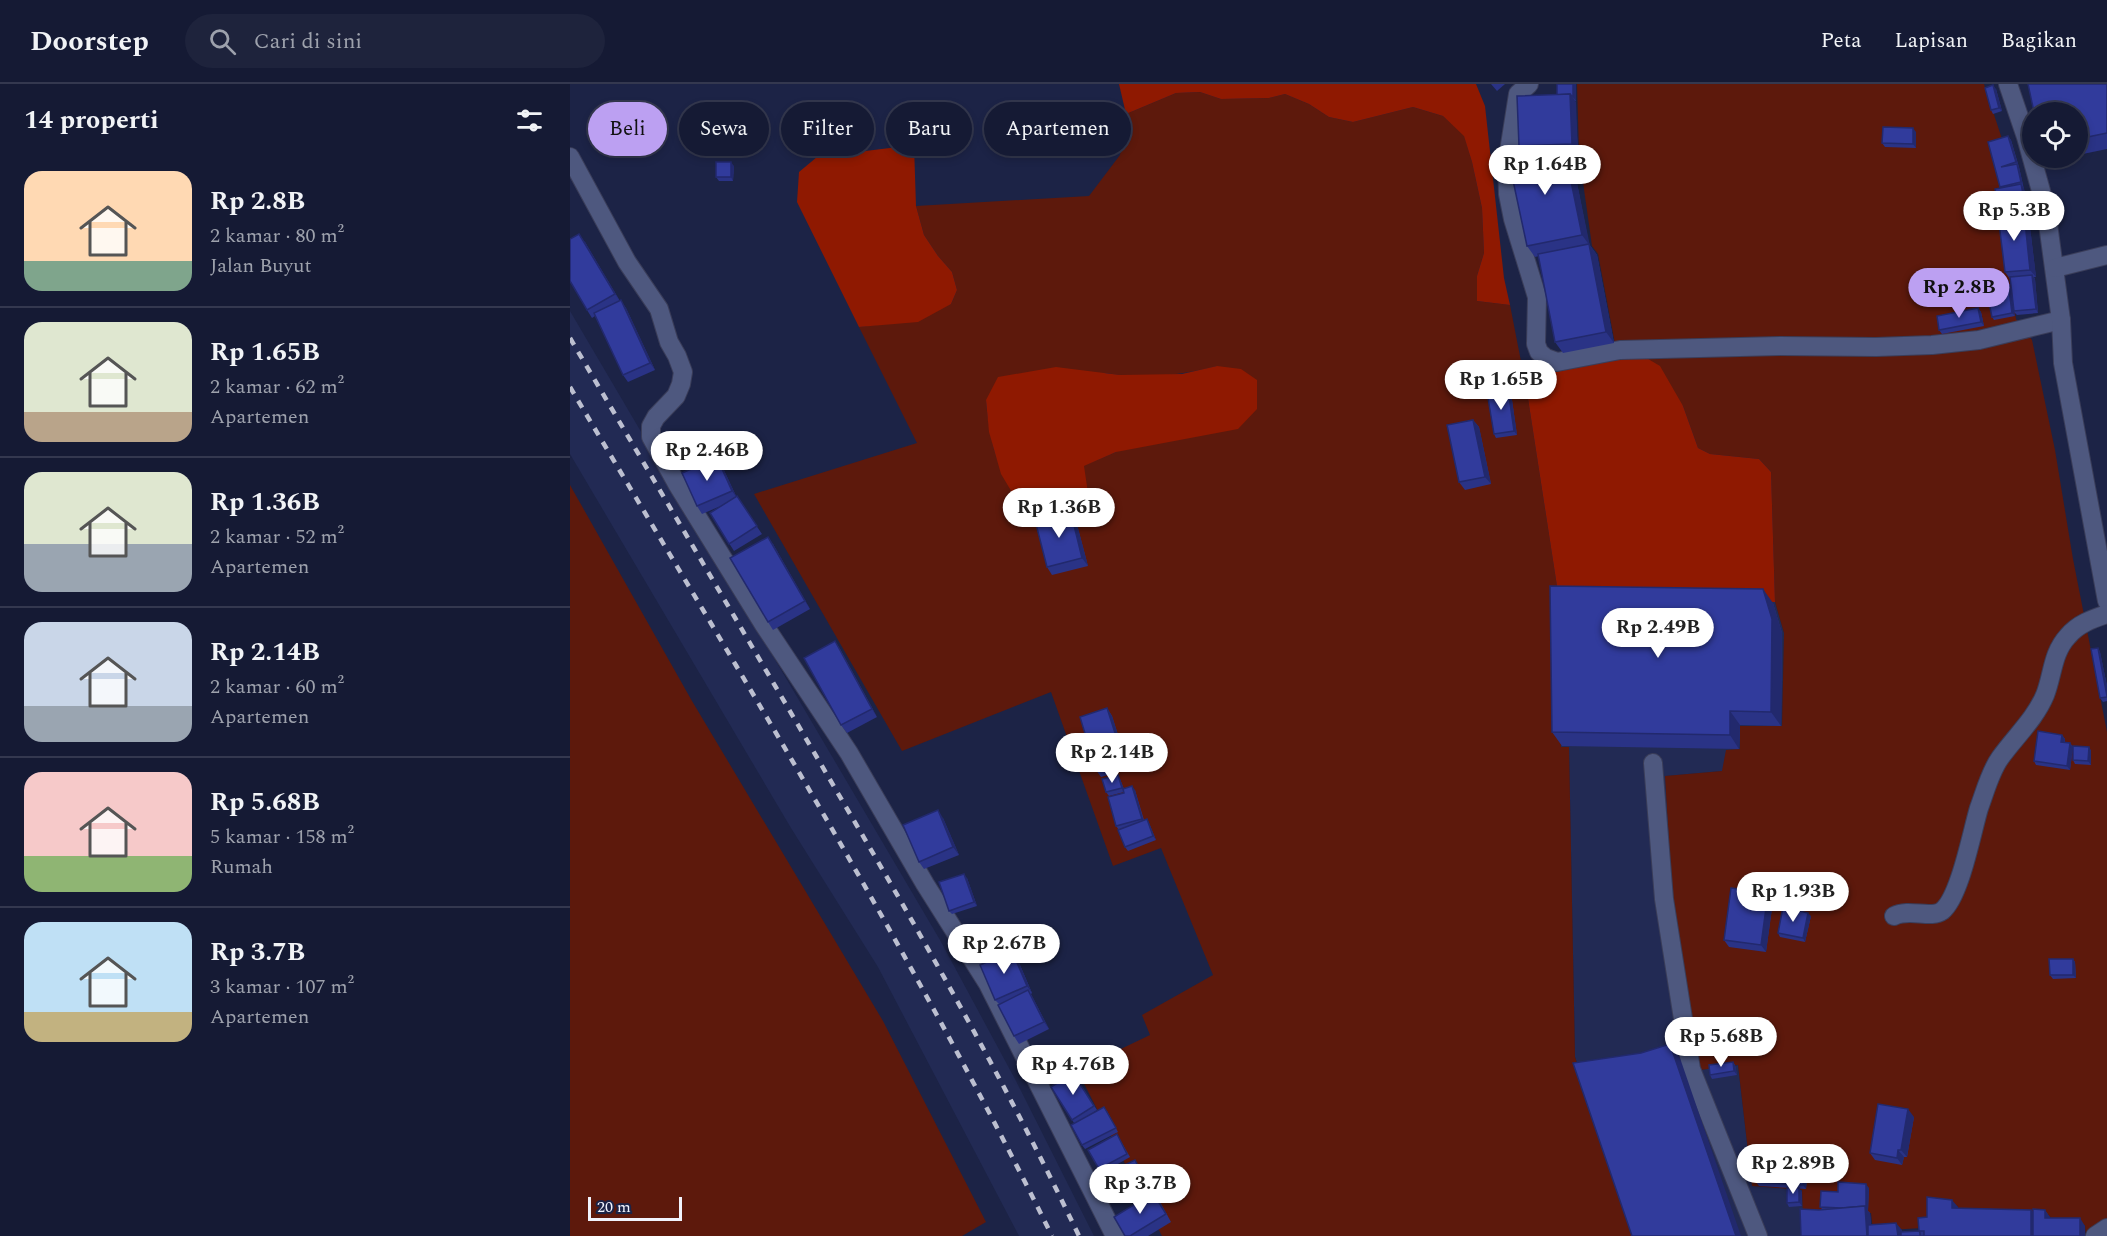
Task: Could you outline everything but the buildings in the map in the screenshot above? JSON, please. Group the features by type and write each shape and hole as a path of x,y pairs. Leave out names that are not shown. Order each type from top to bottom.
{"street":[{"path":"1529,84 1518,94 1507,164 1508,194 1513,219 1537,297 1536,344 1539,352 1557,362 1620,350 1932,345 1979,340 2061,320"},
{"path":"2008,84 2026,137 2046,209 2061,320 2063,363 2107,601"},
{"path":"570,157 627,261 659,309 669,342 683,372 676,396 656,417 651,426 651,437 677,484 764,625 849,753 925,884 988,984 1115,1236"},
{"path":"2055,268 2107,255"},
{"path":"1894,916 1909,911 1935,914 1942,911 1948,903 1956,886 1989,781 1999,760 2046,693 2056,656 2067,636 2085,622 2107,614"},
{"path":"1653,763 1664,899 1691,1069 1758,1236"},
{"path":"2095,1236 2107,1228"}],"shaded area":[{"path":"1119,84 1476,84 1485,106 1504,278 1510,305 1477,301 1477,276 1484,253 1482,208 1464,136 1443,116 1413,107 1353,122 1329,117 1309,104 1285,94 1269,98 1221,99 1200,92 1176,93 1131,112 1131,102 1123,102"},
{"path":"1577,84 1984,84 2003,142 2002,222 2016,319 2032,340 2055,450 2073,559 2107,732 2107,1236 2086,1236 2085,1225 2051,1225 2050,1216 1958,1215 1958,1206 1932,1204 1931,1224 1922,1228 1873,1231 1871,1213 1803,1216 1802,1190 1752,1186 1738,1065 1700,1070 1672,892 1665,776 1722,771 1726,750 1740,749 1740,726 1782,726 1784,633 1775,602 1771,472 1759,459 1710,454 1698,448 1683,406 1615,344 1598,254 1592,246 1579,154"},
{"path":"1200,92 1221,99 1269,98 1285,94 1309,104 1329,117 1353,122 1413,107 1443,116 1464,135 1482,208 1484,253 1477,276 1477,301 1510,305 1527,392 1559,599 1561,747 1569,747 1575,1057 1636,1236 1162,1236 1077,1070 1150,1035 1142,1015 1213,975 1161,848 1113,866 1051,692 902,751 754,494 917,443 859,327 886,324 951,304 957,290 952,272 924,235 916,206 1089,196 1119,156 1131,156 1131,112 1176,93","holes":["1217,366 1116,452 1083,466 1027,516 998,461 990,433 986,400 1106,373 1162,376"]},
{"path":"886,148 886,156 914,156 916,206 924,235 952,272 957,290 951,304 918,322 859,327 797,202 799,172 817,157 874,156 874,150"},
{"path":"570,311 940,940 1016,1081 1094,1236 1019,1236 878,967 791,828 570,454"},
{"path":"1643,356 1660,366 1683,406 1698,448 1710,454 1759,459 1771,472 1775,602 1559,599 1527,392 1534,377 1601,360"},
{"path":"1217,366 1241,369 1257,380 1257,409 1238,429 1116,452 1084,466 1088,493 1083,516 1065,515 1035,520 1027,516 1001,474 989,432 986,400 998,377 1056,367 1120,375 1182,374"},
{"path":"570,485 692,701 883,1021 986,1222 962,1236 570,1236"},
{"path":"1559,599 1775,602 1784,633 1782,727 1740,750 1722,771 1666,776 1700,1070 1738,1065 1752,1185 1802,1190 1805,1236 1636,1236 1575,1057 1569,748 1561,747"}],"railway":[{"path":"570,338 931,955 993,1066 1079,1236"},
{"path":"570,387 880,913 997,1127 1052,1236"}]}
